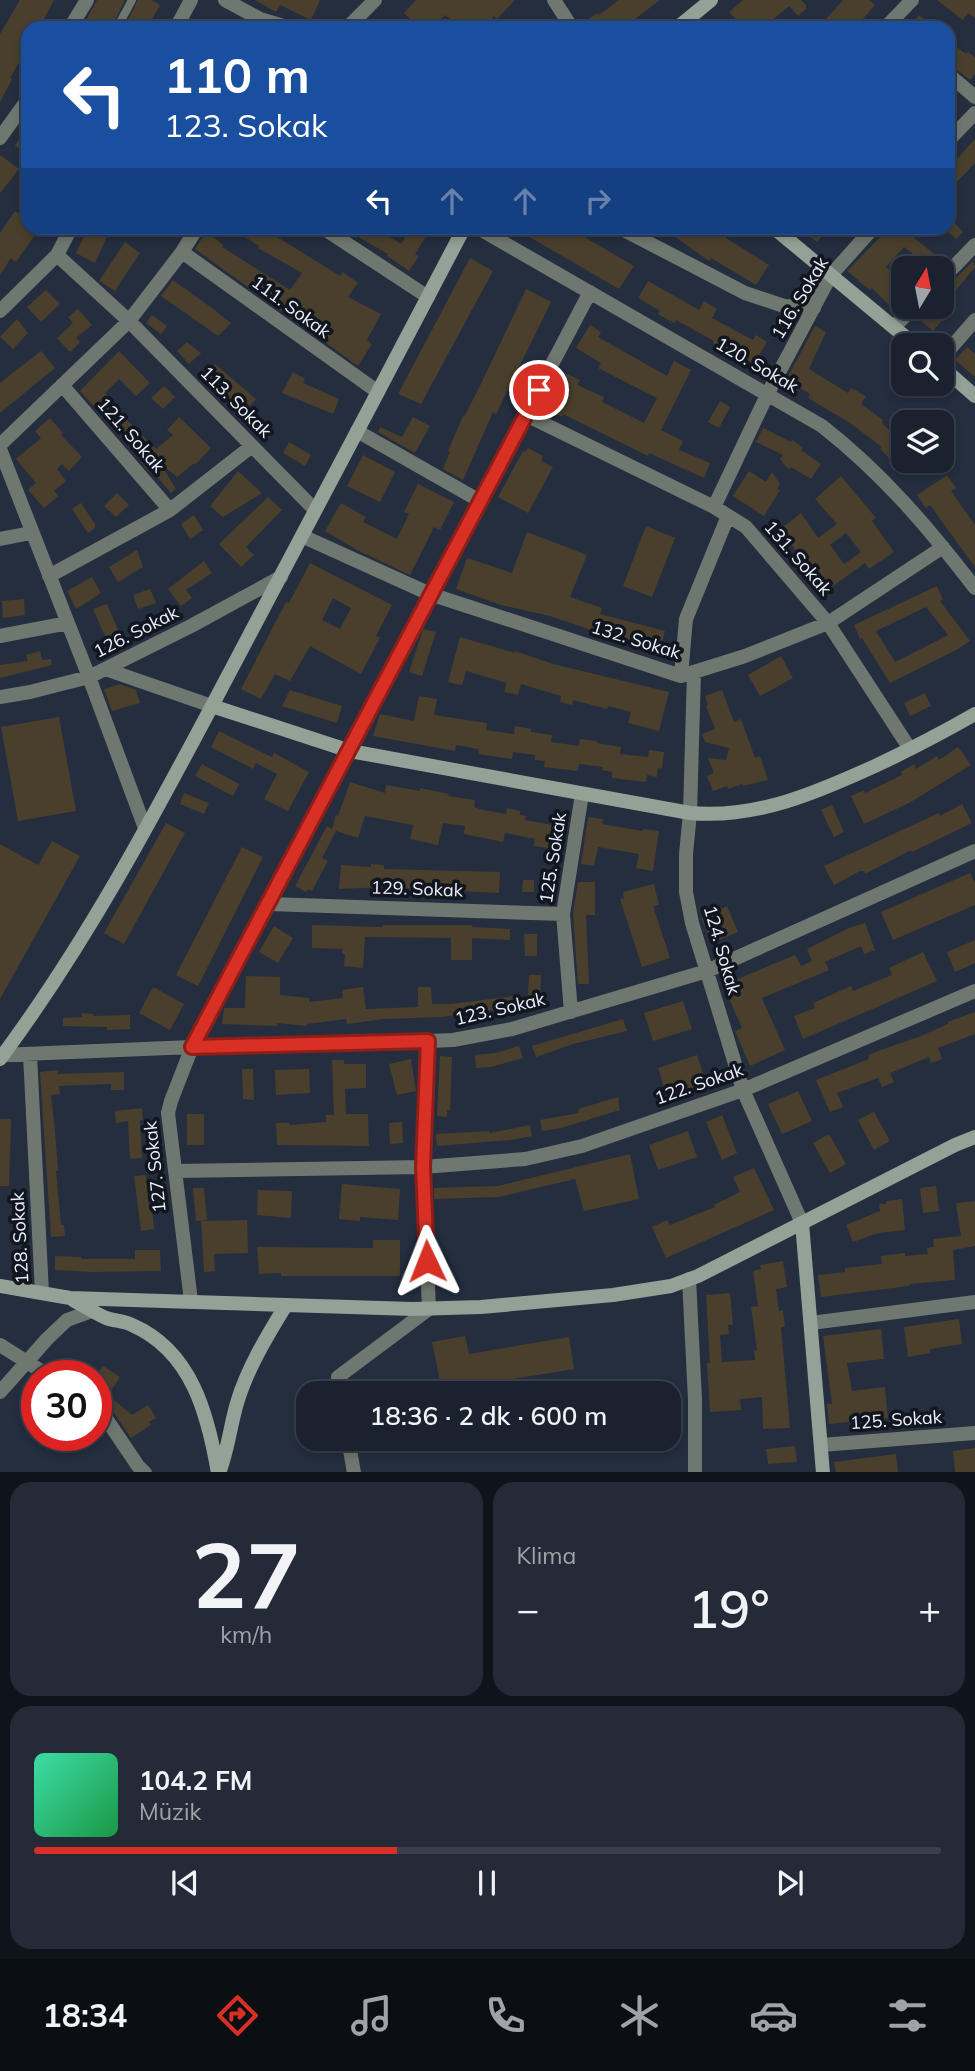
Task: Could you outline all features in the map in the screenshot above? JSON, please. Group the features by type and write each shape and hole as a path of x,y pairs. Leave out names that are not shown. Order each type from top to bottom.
{"main road":[{"path":"685,21 710,0"},
{"path":"1,1057 72,955 145,828 460,235"},
{"path":"782,235 901,333"},
{"path":"954,378 975,396"},
{"path":"212,706 349,751 690,814 712,815 783,804 819,792 910,749 975,714"},
{"path":"0,1286 70,1298 429,1309 613,1295 671,1286 724,1265 975,1137"},
{"path":"802,1223 823,1472"},
{"path":"70,1298 92,1311 148,1333 177,1360 200,1397 211,1429 218,1472"},
{"path":"218,1472 227,1452 237,1401 265,1339 286,1305"}],"street":[{"path":"74,21 87,0"},
{"path":"180,21 191,0"},
{"path":"354,21 374,0"},
{"path":"554,0 568,21"},
{"path":"895,21 912,0"},
{"path":"234,3 268,21"},
{"path":"955,80 975,97"},
{"path":"0,138 21,109"},
{"path":"955,134 975,113"},
{"path":"0,310 57,255 67,235"},
{"path":"145,828 0,447 130,321 193,235"},
{"path":"338,235 428,297"},
{"name":"120. Sokak","path":"490,235 822,426 860,455 926,525 975,588"},
{"path":"633,235 745,293 783,306 814,308"},
{"name":"116. Sokak","path":"713,507 768,393 831,275 867,235"},
{"path":"954,267 975,245"},
{"name":"111. Sokak","path":"183,252 378,392"},
{"name":"113. Sokak","path":"57,255 130,321 315,510"},
{"name":"127. Sokak","path":"191,1301 168,1113 170,1101 192,1047 590,292"},
{"path":"894,327 902,319"},
{"path":"954,344 975,320"},
{"name":"121. Sokak","path":"62,386 170,510"},
{"name":"131. Sokak","path":"526,415 713,507 746,527 828,622 910,749"},
{"path":"357,431 480,500"},
{"path":"49,576 170,510 252,446"},
{"name":"124. Sokak","path":"728,516 686,619 690,814 686,892 692,923 743,1090 802,1223"},
{"path":"0,539 32,533"},
{"name":"132. Sokak","path":"302,536 430,594 688,673 745,656 828,622 943,547"},
{"name":"126. Sokak","path":"0,697 89,677 191,626 281,576"},
{"path":"0,636 68,623"},
{"path":"105,669 212,706"},
{"name":"125. Sokak","path":"571,1012 563,914 582,794"},
{"name":"123. Sokak","path":"1,1057 192,1047 453,1040 512,1029 707,971 975,852"},
{"name":"129. Sokak","path":"269,904 563,914"},
{"name":"122. Sokak","path":"175,1171 423,1167 525,1159 582,1146 743,1090 975,992"},
{"path":"339,1381 338,1377 429,1309 423,1167 428,1041"},
{"name":"128. Sokak","path":"30,1055 42,1293"},
{"path":"689,1279 695,1400 695,1472"},
{"path":"811,1323 975,1302"},
{"path":"30,1360 67,1320 92,1311"},
{"path":"0,1345 22,1360"},
{"path":"0,1392 21,1369"},
{"path":"112,1427 145,1472"},
{"name":"125. Sokak","path":"821,1445 975,1433"},
{"path":"350,1451 354,1472"}],"lane":[{"path":"121,21 132,0"}],"building":[{"path":"20,0 54,0 43,21 21,21 21,59 0,102 0,34"},
{"path":"97,0 125,0 114,21 86,21"},
{"path":"138,0 152,0 160,5 151,21 128,21"},
{"path":"255,0 320,0 311,20 280,5 276,12"},
{"path":"416,0 515,0 497,19 494,16 490,21 453,21 445,15 440,21 416,21 414,18 412,21 404,13"},
{"path":"619,0 660,0 632,21 586,21 597,13 599,15"},
{"path":"743,0 801,0 806,5 806,9 798,16 789,6 771,21 737,21 729,12"},
{"path":"843,0 869,0 875,5 861,21 824,21"},
{"path":"937,0 975,0 975,18 968,13 963,20"},
{"path":"919,15 926,21 914,21"},
{"path":"955,45 975,57 975,74 970,80 955,68"},
{"path":"21,134 21,149 15,146"},
{"path":"975,139 975,163 956,183 955,161"},
{"path":"0,155 19,169 0,193"},
{"path":"15,211 20,214 21,235 35,235 16,262 11,258 0,275 0,233"},
{"path":"955,223 963,232 956,239 952,235 955,235"},
{"path":"85,235 108,235 95,263 76,253"},
{"path":"204,235 212,235 222,247 290,290 302,273 258,248 259,246 242,235 274,235 340,276 343,272 358,283 348,297 381,314 367,340 372,344 358,366 195,249"},
{"path":"355,235 387,235 401,244 407,235 427,235 415,254 419,256 409,271 387,256 388,254"},
{"path":"526,235 581,235 634,266 619,289"},
{"path":"728,235 726,238 769,265 756,285 711,258 709,261 674,236"},
{"path":"808,235 823,235 817,242"},
{"path":"882,235 913,235 934,254 916,256 904,247 896,256 891,256 891,261 886,267 891,272 891,307 872,288 870,290 847,271"},
{"path":"125,242 140,253 115,291 99,281"},
{"path":"470,258 493,271 421,404 398,394"},
{"path":"973,261 975,267 954,293 954,280"},
{"path":"173,280 231,323 218,336 161,296"},
{"path":"648,281 699,310 704,301 717,309 712,318 753,340 756,335 767,342 754,364 676,320 674,323 658,314 660,311 638,298"},
{"path":"526,289 551,302 496,414 493,412 463,480 443,469 450,452 448,451"},
{"path":"46,290 60,304 41,322 27,307"},
{"path":"78,309 92,325 76,338 80,342 70,352 57,338 73,323 68,317"},
{"path":"152,315 167,326 161,334 146,323"},
{"path":"17,319 28,333 13,349 0,337"},
{"path":"918,319 943,319 933,331"},
{"path":"590,325 601,332 598,337 667,376 674,361 691,370 661,430 683,441 679,450 710,463 704,478 649,453 648,456 563,414 562,417 545,409 563,372 580,380 577,385 604,397 602,402 644,423 657,398 598,368 601,363 576,348"},
{"path":"815,326 826,332 809,369 848,393 851,388 866,396 861,404 883,420 882,423 891,432 891,460 880,449 882,447 850,423 808,398 810,394 786,380"},
{"path":"187,342 201,353 189,364 177,351"},
{"path":"967,347 975,354 975,377 955,360"},
{"path":"41,351 55,368 0,413 0,383"},
{"path":"119,351 150,383 136,396 119,379 105,393 123,412 121,414 156,449 173,435 167,430 179,417 211,448 195,465 194,463 177,477 160,463 176,489 171,493 80,391"},
{"path":"215,364 256,399 244,413 203,379"},
{"path":"293,372 305,379 303,383 339,399 333,414 282,393"},
{"path":"164,386 175,397 163,409 151,398"},
{"path":"720,401 730,407 719,428 708,422"},
{"path":"413,417 430,426 415,453 378,432 380,427 402,437"},
{"path":"50,418 63,433 61,435 82,457 69,471 62,464 57,469 66,481 54,491 58,496 44,508 28,490 36,483 16,459 41,438 35,431"},
{"path":"763,428 791,442 792,440 821,464 811,479 791,467 789,470 780,459 783,455 756,442"},
{"path":"289,442 311,455 305,466 283,453"},
{"path":"528,448 543,456 541,461 553,467 528,513 498,497 523,451"},
{"path":"363,455 395,472 380,502 347,486"},
{"path":"238,471 262,493 223,517 210,506"},
{"path":"749,471 766,482 772,472 780,484 777,489 780,490 764,516 733,496"},
{"path":"947,475 956,488 951,491 975,525 975,567 930,505 926,508 917,495"},
{"path":"841,476 876,518 872,521 894,552 869,569 865,563 826,591 789,541 778,531 801,513 818,538 837,524 815,499","holes":["846,533 861,552 844,564 830,545"]},
{"path":"418,484 454,502 440,530 434,527 410,575 359,551 325,531 341,503 366,517 363,522 397,539 409,514 404,512"},
{"path":"117,493 129,505 116,517 104,506"},
{"path":"268,497 282,510 246,547 254,555 241,567 219,544"},
{"path":"81,503 95,524 95,528 88,533 72,509"},
{"path":"194,515 203,530 190,539 181,524"},
{"path":"646,526 675,538 652,597 623,586"},
{"path":"527,532 587,555 570,597 602,608 600,614 665,631 660,648 550,616 501,605 456,589 467,558 512,573"},
{"path":"137,550 143,567 118,582 109,567"},
{"path":"204,561 212,573 186,590 192,598 181,606 168,589"},
{"path":"310,563 392,605 376,636 380,638 361,674 310,646 290,681 275,674 261,699 241,689 286,602 289,603","holes":["333,598 351,608 340,629 322,620"]},
{"path":"92,577 101,593 76,609 67,591"},
{"path":"937,586 943,600 940,601 970,641 890,683 862,638 860,639 854,625","holes":["926,607 948,635 895,662 876,631"]},
{"path":"150,589 156,603 138,609 133,595"},
{"path":"24,599 25,615 3,618 2,601"},
{"path":"107,604 119,632 106,638 93,609"},
{"path":"423,629 436,632 422,676 409,672"},
{"path":"460,637 553,664 669,692 659,731 628,723 631,712 573,700 572,705 560,702 561,696 521,684 518,695 504,692 507,683 466,671 462,685 448,682"},
{"path":"40,651 42,660 51,659 52,665 0,678 0,665 28,661 26,655"},
{"path":"781,656 793,678 760,696 748,675"},
{"path":"120,684 136,690 140,703 112,711 104,689"},
{"path":"290,690 342,706 337,723 282,706"},
{"path":"722,690 734,722 741,719 755,758 760,756 768,780 728,789 727,786 713,791 707,776 714,773 708,758 726,760 729,748 705,742 702,734 715,729 705,696"},
{"path":"925,693 931,706 910,716 904,703"},
{"path":"419,696 437,699 434,715 487,723 486,730 514,734 515,726 552,735 551,742 579,746 580,739 597,741 621,747 620,754 648,757 649,750 664,752 662,769 658,768 657,777 647,775 646,782 612,778 612,772 602,770 603,767 579,764 578,771 544,767 545,761 535,760 535,755 513,752 512,759 478,754 479,749 456,745 455,751 373,736 380,714 414,721"},
{"path":"59,717 76,811 18,821 1,727"},
{"path":"219,731 272,757 274,753 309,772 288,811 264,799 277,774 256,763 253,769 211,747"},
{"path":"958,747 971,765 909,803 864,824 851,796 864,790 865,793 902,775 901,772 914,764 916,769 937,756 939,760"},
{"path":"202,764 239,784 233,796 195,776"},
{"path":"350,782 385,793 386,785 420,791 420,788 475,800 474,807 483,810 506,814 507,808 520,811 520,815 526,816 525,820 552,825 548,848 533,846 535,839 505,833 503,842 464,834 465,826 443,823 438,845 410,839 413,825 365,816 358,838 336,831 322,858 328,861 312,891 308,889 306,892 295,886 327,826 332,829"},
{"path":"184,793 209,803 204,814 180,804"},
{"path":"962,804 972,823 865,874 860,871 834,885 824,866"},
{"path":"832,805 844,832 834,837 821,810"},
{"path":"588,817 603,819 602,824 659,831 653,871 636,868 639,854 598,847 594,866 581,864"},
{"path":"166,823 185,833 124,944 104,933"},
{"path":"52,841 80,856 0,999 0,844 38,865"},
{"path":"242,847 263,857 198,986 176,975"},
{"path":"371,864 384,865 384,869 500,872 499,893 384,887 339,889 341,865 371,867"},
{"path":"970,873 975,883 975,905 893,940 881,912"},
{"path":"523,880 534,880 534,892 522,892"},
{"path":"578,882 595,882 595,915 586,915 589,984 578,984 573,914"},
{"path":"654,884 659,905 653,906 670,958 642,967 620,899 624,898 623,892"},
{"path":"727,906 738,932 712,943 701,918"},
{"path":"865,923 875,950 864,954 861,946 825,962 829,970 762,998 785,1050 750,1066 735,1031 742,1028 723,985 795,955 801,966 812,961 807,949"},
{"path":"312,925 472,925 510,929 510,940 472,938 472,960 451,960 451,938 365,937 363,968 344,966 345,954 342,954 342,949 312,948"},
{"path":"274,926 293,938 278,963 259,952"},
{"path":"524,934 537,934 537,956 525,956"},
{"path":"975,940 975,963 955,972 947,952"},
{"path":"923,952 937,981 803,1039 794,1016 815,1008 813,1003 851,986 853,991 892,975 889,968"},
{"path":"529,975 541,975 540,997 528,997"},
{"path":"246,976 280,977 280,995 309,998 309,1002 343,998 342,990 363,987 366,1009 418,1007 418,987 431,987 432,1004 513,996 514,1007 442,1017 383,1019 347,1024 346,1019 307,1026 277,1023 277,1026 222,1024 224,1008 245,1008"},
{"path":"153,987 184,1004 170,1030 139,1013"},
{"path":"683,1001 692,1029 653,1041 644,1013"},
{"path":"975,1012 975,1034 938,1048 942,1059 931,1063 929,1057 890,1073 894,1082 882,1087 878,1078 837,1093 843,1107 830,1112 816,1080 869,1059 868,1055 921,1036"},
{"path":"82,1013 93,1016 130,1015 130,1029 63,1026 63,1018 82,1017"},
{"path":"623,1019 627,1031 573,1044 536,1057 532,1046"},
{"path":"519,1046 523,1058 491,1067 476,1068 475,1055 496,1053"},
{"path":"697,1055 706,1083 667,1096 658,1068"},
{"path":"440,1056 452,1057 450,1110 447,1110 447,1117 437,1116"},
{"path":"411,1059 416,1091 397,1095 389,1064"},
{"path":"332,1060 344,1060 344,1064 366,1064 366,1088 345,1089 346,1114 368,1114 369,1146 277,1145 276,1123 290,1125 326,1122 326,1115 334,1115"},
{"path":"242,1069 253,1069 254,1100 243,1099"},
{"path":"309,1069 310,1093 276,1095 275,1070"},
{"path":"58,1070 58,1074 124,1072 124,1090 111,1090 111,1084 59,1086 60,1094 51,1095 61,1225 64,1225 65,1236 51,1237 40,1072"},
{"path":"798,1091 812,1121 782,1134 768,1104"},
{"path":"618,1097 620,1110 542,1131 540,1120 579,1113 578,1109"},
{"path":"142,1108 142,1158 130,1159 128,1121 116,1123 115,1111"},
{"path":"874,1112 890,1141 874,1150 858,1120"},
{"path":"187,1114 204,1114 204,1145 187,1145"},
{"path":"722,1115 737,1153 722,1160 706,1122"},
{"path":"0,1119 11,1119 9,1186 0,1186"},
{"path":"402,1122 403,1143 390,1144 389,1123"},
{"path":"530,1125 532,1136 437,1146 436,1134 490,1133"},
{"path":"688,1131 697,1157 658,1170 649,1145"},
{"path":"829,1134 846,1164 830,1173 813,1143"},
{"path":"630,1154 639,1199 584,1211 575,1179 499,1197 434,1199 434,1188 498,1186"},
{"path":"754,1168 774,1210 666,1258 652,1227 667,1220 670,1225 715,1207 714,1205 740,1192 733,1177"},
{"path":"146,1175 149,1210 152,1209 154,1229 141,1231 134,1176"},
{"path":"342,1184 400,1189 398,1220 360,1217 360,1221 339,1219"},
{"path":"936,1186 939,1211 923,1213 920,1188"},
{"path":"193,1188 204,1188 207,1220 196,1221"},
{"path":"258,1190 292,1191 291,1218 257,1215"},
{"path":"902,1199 905,1230 878,1233 853,1242 846,1225 880,1211 879,1204"},
{"path":"975,1201 975,1246 953,1250 955,1280 821,1297 818,1275 845,1272 845,1268 882,1264 881,1256 928,1254 927,1248 934,1247 933,1239 961,1236 956,1203"},
{"path":"247,1220 248,1253 214,1254 215,1271 204,1272 201,1221"},
{"path":"373,1240 400,1240 400,1276 259,1274 257,1247 373,1248"},
{"path":"135,1250 160,1250 161,1271 55,1270 55,1256 135,1259"},
{"path":"783,1261 787,1287 776,1289 779,1311 783,1310 785,1327 781,1327 790,1428 763,1429 762,1397 740,1399 741,1410 710,1412 706,1295 730,1293 733,1325 728,1325 729,1334 720,1335 722,1362 755,1360 754,1350 757,1350 751,1307 758,1306 753,1271 761,1269 760,1265"},
{"path":"959,1319 962,1344 930,1349 930,1353 908,1357 904,1327"},
{"path":"881,1329 884,1359 847,1363 852,1391 885,1387 888,1418 829,1424 827,1404 832,1404 823,1336"},
{"path":"465,1336 469,1354 569,1337 574,1369 500,1381 440,1381 432,1342"},
{"path":"112,1372 120,1377 112,1389"},
{"path":"112,1398 132,1415 148,1405 156,1418 149,1422 151,1425 131,1438 114,1413"},
{"path":"795,1446 797,1462 768,1464 766,1449"},
{"path":"975,1448 975,1472 955,1472 953,1451"},
{"path":"896,1454 898,1472 836,1472 834,1462"}],"route":[{"path":"427,1261 423,1167 428,1041 192,1047 539,390"}]}
